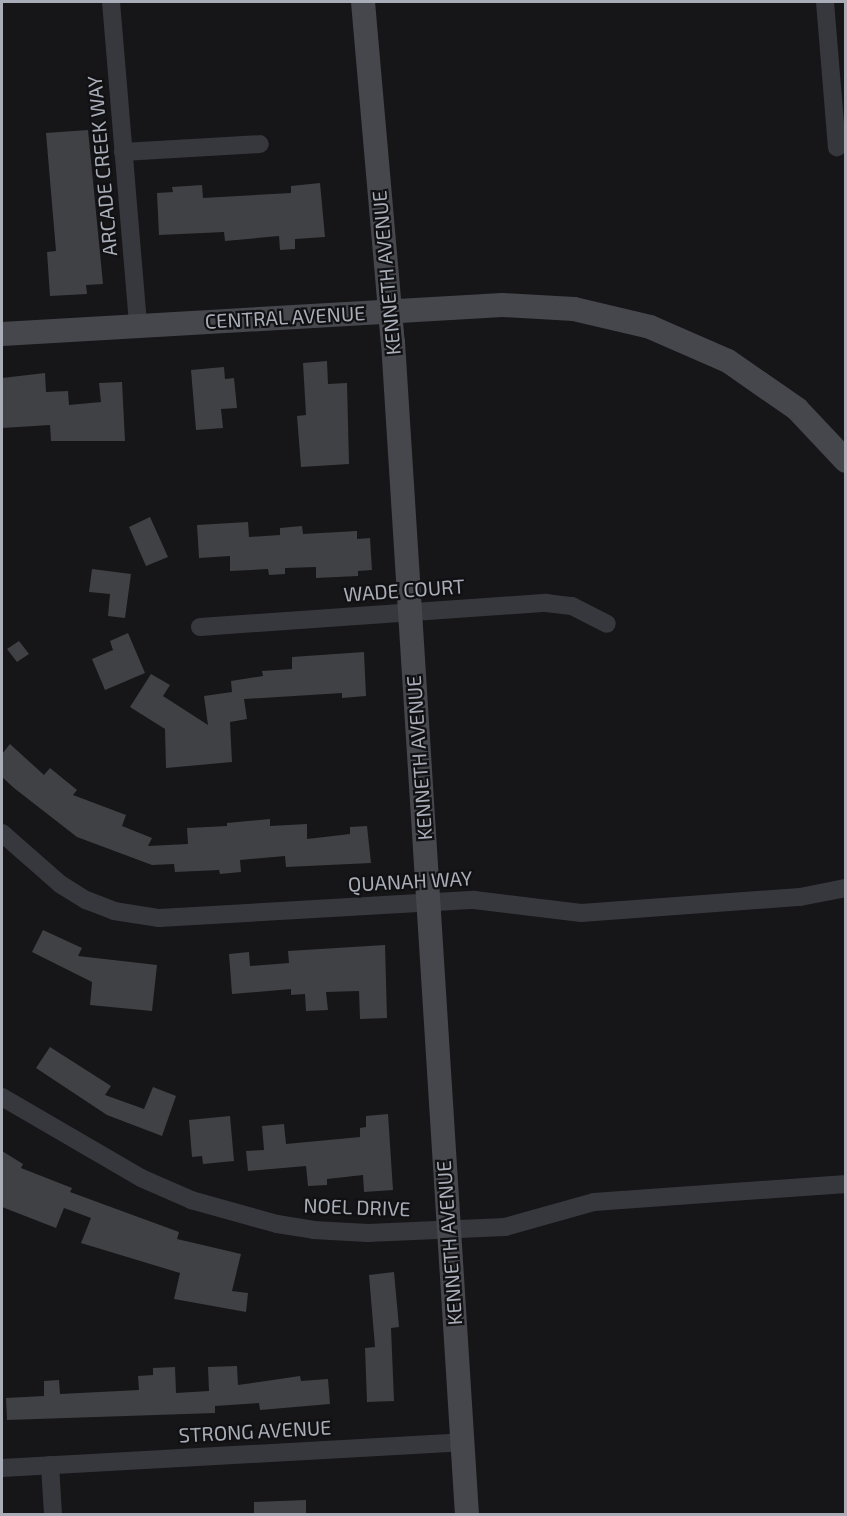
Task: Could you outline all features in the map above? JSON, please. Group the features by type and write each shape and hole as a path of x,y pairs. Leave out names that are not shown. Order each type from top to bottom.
{"main road":[{"name":"KENNETH AVENUE","path":"363,2 390,311 467,1515"},
{"name":"CENTRAL AVENUE","path":"2,334 390,311 538,305 574,309 650,327 728,360 763,383 796,409 846,462"}],"street":[{"name":"ARCADE CREEK WAY","path":"111,2 138,326"},
{"path":"825,2 837,148"},
{"path":"123,153 260,144"},
{"name":"WADE COURT","path":"200,627 559,603 584,610 606,624"},
{"name":"QUANAH WAY","path":"2,833 60,884 86,900 144,917 474,900 581,913 800,897 846,888"},
{"name":"NOEL DRIVE","path":"2,1097 141,1178 225,1212 313,1230 368,1233 505,1227 594,1202 846,1184"},
{"name":"STRONG AVENUE","path":"2,1468 462,1442"},
{"path":"50,1466 53,1515"}],"building":[{"path":"88,130 103,284 86,285 87,294 50,296 47,252 56,251 46,133"},
{"path":"320,183 325,237 295,239 295,249 280,250 279,236 225,241 224,232 159,235 157,193 173,192 172,187 202,185 203,198 291,193 291,186"},
{"path":"327,361 328,384 347,383 349,464 301,467 297,416 306,415 303,363"},
{"path":"224,367 225,379 234,378 237,408 221,409 223,428 196,430 191,370"},
{"path":"45,373 46,392 68,391 69,405 101,402 99,383 122,382 125,441 51,441 50,425 2,428 2,378"},
{"path":"150,517 168,557 146,566 129,527"},
{"path":"248,522 249,537 280,535 280,528 302,526 303,534 357,531 357,539 370,538 372,570 358,571 358,576 316,578 316,567 285,568 285,574 269,575 268,569 230,571 230,556 199,558 197,525"},
{"path":"92,569 131,574 125,618 108,616 110,594 89,592"},
{"path":"128,633 145,673 105,690 92,659 113,650 110,641"},
{"path":"19,641 29,654 17,662 7,649"},
{"path":"364,652 366,696 342,698 342,693 244,699 247,719 230,722 232,762 166,768 165,729 130,707 151,674 170,685 163,696 208,725 204,696 232,692 231,681 263,676 262,671 292,669 292,657"},
{"path":"10,744 44,775 50,768 77,790 73,795 126,815 122,826 152,838 148,846 188,844 187,828 227,826 227,823 270,819 270,826 307,824 307,839 350,834 350,827 367,826 371,863 286,867 285,856 240,860 241,872 220,874 219,870 175,872 174,864 152,865 77,837 14,788 2,777 2,754"},
{"path":"43,930 82,948 78,956 157,965 152,1011 90,1005 92,982 32,952"},
{"path":"385,945 387,1018 360,1019 359,991 326,992 328,1010 306,1011 305,994 291,995 291,989 232,994 229,954 249,952 250,966 289,963 288,951"},
{"path":"50,1047 111,1086 105,1095 144,1109 153,1087 176,1096 162,1136 107,1115 36,1068"},
{"path":"388,1114 393,1190 364,1192 363,1175 327,1179 327,1185 308,1186 306,1166 248,1171 246,1151 264,1150 262,1126 284,1124 286,1144 360,1137 360,1128 366,1127 366,1116"},
{"path":"230,1116 234,1161 203,1164 202,1156 192,1157 189,1120"},
{"path":"2,1151 23,1164 21,1168 72,1188 70,1192 179,1232 177,1239 241,1254 232,1291 248,1293 246,1312 174,1299 180,1273 81,1243 91,1218 64,1208 56,1228 2,1207"},
{"path":"394,1272 399,1327 391,1328 394,1401 367,1402 365,1348 375,1347 369,1275"},
{"path":"237,1366 238,1385 300,1376 301,1381 328,1379 330,1404 260,1410 259,1403 215,1406 215,1413 7,1420 6,1398 44,1396 44,1381 59,1380 60,1394 139,1390 138,1376 153,1375 153,1368 175,1367 176,1393 209,1391 208,1367"},
{"path":"306,1500 306,1515 254,1515 254,1502"}]}
